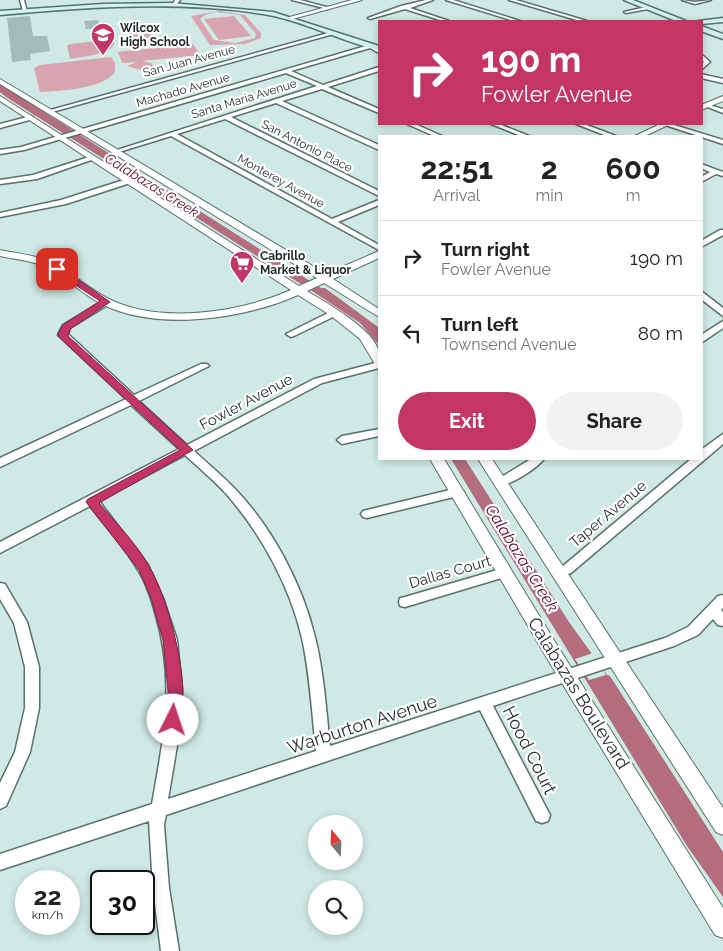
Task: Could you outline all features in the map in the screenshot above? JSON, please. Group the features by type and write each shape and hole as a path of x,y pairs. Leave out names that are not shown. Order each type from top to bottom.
{"main road":[{"path":"627,0 679,20"},
{"path":"0,13 106,4 176,1 235,8 290,18 376,48"},
{"path":"703,22 723,20"},
{"path":"703,29 723,37"}],"street":[{"path":"22,0 25,11"},
{"path":"294,0 328,8"},
{"path":"290,18 359,0"},
{"path":"378,22 370,18 431,0"},
{"path":"448,0 515,20"},
{"path":"511,0 581,20"},
{"path":"684,0 696,3 709,0"},
{"path":"403,8 443,20"},
{"path":"626,12 646,8"},
{"name":"San Juan Avenue","path":"50,111 334,33"},
{"name":"Machado Avenue","path":"0,152 63,137 286,71 376,48"},
{"name":"Santa Maria Avenue","path":"117,151 378,69"},
{"path":"286,71 378,111"},
{"path":"366,73 378,78"},
{"path":"703,76 723,81"},
{"path":"0,81 50,111 80,132 117,151 378,313"},
{"path":"704,106 723,98"},
{"path":"2,101 63,137 127,180 306,287 364,338 378,359"},
{"path":"276,101 378,148"},
{"path":"704,106 723,110"},
{"name":"San Antonio Place","path":"225,117 378,194"},
{"path":"0,126 31,118"},
{"path":"412,125 437,135"},
{"path":"497,125 523,135"},
{"path":"582,125 611,135"},
{"path":"641,135 664,125"},
{"path":"669,125 701,135"},
{"name":"Monterey Avenue","path":"172,134 378,247"},
{"path":"703,136 723,142"},
{"path":"0,182 34,177 92,158"},
{"path":"703,167 719,173"},
{"path":"703,179 719,173"},
{"path":"0,215 63,202 127,180"},
{"path":"332,222 378,202"},
{"path":"703,244 723,232"},
{"path":"0,253 45,263 106,302 129,310 176,317 244,310 273,302 378,254"},
{"path":"703,296 723,313"},
{"path":"106,302 66,327 62,335 232,493 256,521 276,554 295,594 308,637 324,756"},
{"path":"290,334 334,313"},
{"path":"703,339 723,324"},
{"name":"Fowler Avenue","path":"0,548 92,502 318,381 378,365"},
{"path":"0,463 204,366"},
{"path":"342,440 378,432"},
{"name":"Taper Avenue","path":"703,455 723,438"},
{"name":"Calabazas Boulevard","path":"438,460 504,573 575,672 723,926"},
{"path":"486,460 560,572 608,662 723,825"},
{"path":"501,482 511,478 537,460"},
{"name":"Taper Avenue","path":"560,572 567,570 698,460"},
{"path":"367,514 458,492"},
{"path":"92,502 144,568 157,598 170,640 175,691 172,734 156,825 161,888 170,951"},
{"name":"Dallas Court","path":"405,602 504,573"},
{"path":"0,588 20,622 32,667 32,708 24,743 0,801"},
{"path":"718,605 723,621"},
{"name":"Warburton Avenue","path":"0,862 669,642 693,631 718,605"},
{"name":"Hood Court","path":"484,703 542,815"}],"shaded area":[{"path":"219,11 245,15 261,33 261,38 245,44 210,45 191,16","holes":["216,12 240,15 256,34 255,38 235,43 214,40 200,19 205,15"]},
{"path":"234,16 251,36 219,40 204,19"},
{"path":"151,29 153,34 150,35 154,41 151,44 123,48 120,39 131,37 129,31 139,30 142,36 141,30"},
{"path":"114,39 114,45 110,49 94,55 70,59 67,45"},
{"path":"193,44 200,55 142,61 151,63 154,67 140,70 127,66 138,62 122,63 118,52"},
{"path":"111,57 115,63 115,72 101,82 80,88 40,92 34,68 40,65"}],"water":[{"name":"Calabazas Creek","path":"0,84 321,288 325,288 378,327 378,344 360,323 312,291 0,92"},
{"name":"Calabazas Creek","path":"452,460 466,460 569,622 607,675 610,676 723,852 723,897 687,846"}],"pier":[{"path":"593,653 606,675 589,680 575,659"}],"building":[{"path":"30,16 33,36 47,36 50,51 30,54 31,60 12,62 7,18"},
{"path":"98,20 100,28 86,29 84,21"}],"place":[{"name":"Wilcox High School","path":"103,56"},
{"name":"Cabrillo Market & Liquor","path":"242,284"}],"route":[{"path":"57,269 106,302 66,327 62,335 187,450 92,502 144,568 157,598 170,640 175,691 173,720"}]}
